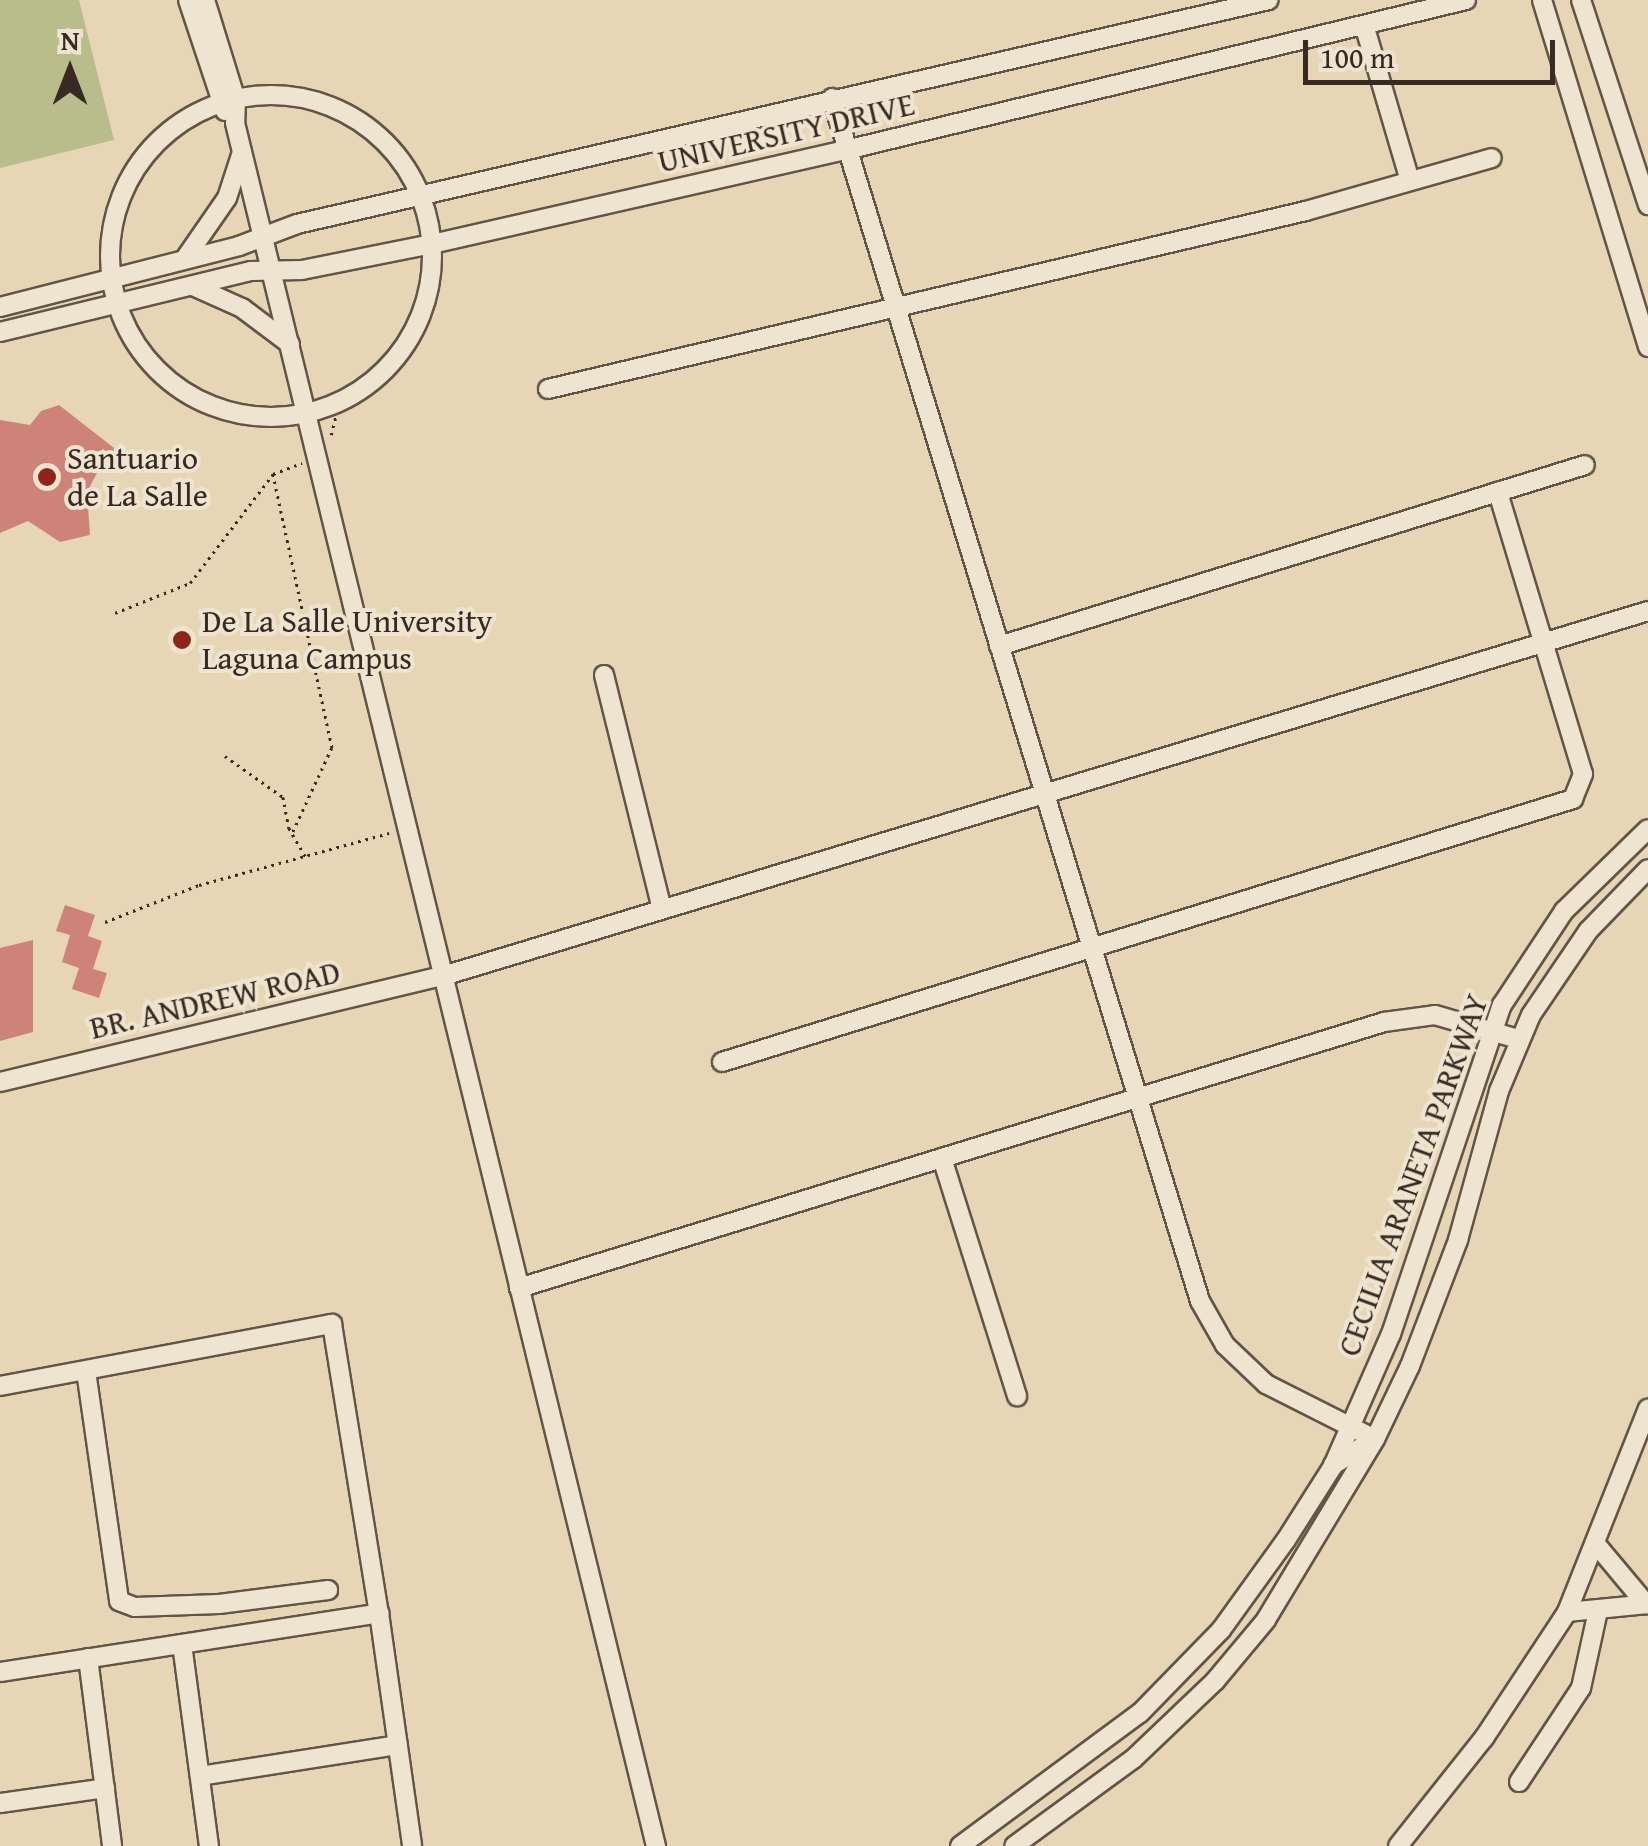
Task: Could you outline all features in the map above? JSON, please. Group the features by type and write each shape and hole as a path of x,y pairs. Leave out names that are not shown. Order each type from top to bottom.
{"street":[{"path":"188,0 228,102 264,237 656,1846"},
{"path":"206,0 228,102"},
{"name":"UNIVERSITY DRIVE","path":"0,307 421,196 832,98 1270,0"},
{"name":"UNIVERSITY DRIVE","path":"3,332 192,286 432,244 1365,28 1466,0"},
{"path":"1542,0 1648,347"},
{"path":"1581,0 1648,205"},
{"path":"1365,28 1410,181"},
{"path":"270,96 333,108 386,143 421,196 432,244 430,283 400,353 372,381 308,412 265,417 189,395 158,371 116,304 111,280 114,223 134,170 158,141 228,102 270,96"},
{"path":"832,98 1211,1324 1266,1384 1375,1439"},
{"path":"184,260 227,198 242,152"},
{"path":"548,388 896,311 1492,158"},
{"path":"192,286 242,308 290,344"},
{"path":"0,307 3,332"},
{"path":"999,646 1585,465"},
{"path":"722,1062 1573,800 1582,774 1498,492"},
{"name":"BR. ANDREW ROAD","path":"0,1082 443,976 1648,611"},
{"path":"604,676 662,909"},
{"name":"CECILIA ARANETA PARKWAY","path":"960,1846 1102,1745 1179,1676 1233,1614 1333,1466 1351,1428 1422,1254 1491,1030 1556,921 1648,829"},
{"name":"CECILIA ARANETA PARKWAY","path":"1014,1846 1134,1759 1216,1682 1285,1591 1375,1439 1447,1272 1518,1040 1558,969 1648,869"},
{"path":"519,1288 1408,1016 1462,1019 1518,1040"},
{"path":"942,1158 1017,1396"},
{"path":"0,1386 332,1324 412,1846"},
{"path":"86,1371 119,1601 134,1607 219,1604 328,1590"},
{"path":"1398,1846 1484,1738 1567,1612 1648,1411"},
{"name":"CECILIA ARANETA PARKWAY","path":"1333,1466 1375,1439"},
{"path":"1595,1543 1647,1604"},
{"path":"1567,1612 1647,1604"},
{"path":"1519,1782 1581,1688 1598,1611"},
{"path":"0,1672 379,1613"},
{"path":"182,1644 209,1846"},
{"path":"88,1658 112,1846"},
{"path":"200,1776 398,1745"},
{"path":"0,1804 105,1788"}],"path":[{"path":"116,614 190,583 273,474 318,457"},
{"path":"273,474 332,748 292,834"},
{"path":"225,756 283,797 292,834 307,859"},
{"path":"105,922 199,885 307,859 406,825"}],"green space":[{"path":"0,0 79,0 114,140 0,168"}],"building":[{"name":"Santuario de La Salle","path":"59,405 114,448 111,464 97,473 87,492 90,535 60,542 28,521 0,533 0,420 30,425 41,411"},
{"path":"65,905 95,915 88,936 102,941 93,969 107,973 99,998 72,989 79,968 62,962 70,935 56,931"},
{"path":"33,940 33,1032 0,1041 0,948"}],"place":[{"name":"Santuario de La Salle","path":"47,477"},
{"name":"De La Salle University Laguna Campus","path":"182,640"}]}
